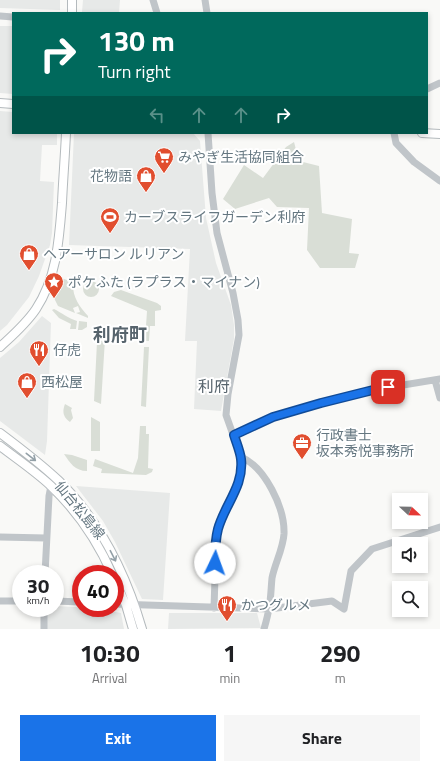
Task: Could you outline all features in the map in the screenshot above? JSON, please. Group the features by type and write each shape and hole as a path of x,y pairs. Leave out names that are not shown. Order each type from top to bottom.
{"main road":[{"path":"72,0 72,12"},
{"path":"0,103 12,104"},
{"path":"428,133 440,134"},
{"path":"0,347 20,328 35,309 45,291 54,266 59,241 66,134"},
{"name":"仙台松島線","path":"0,433 40,464 60,482 91,518 115,558 130,604 133,629"},
{"name":"仙台松島線","path":"0,446 51,486 84,526 108,565"},
{"name":"仙台松島線","path":"124,594 142,629"}],"street":[{"path":"153,0 157,12"},
{"path":"205,0 207,12"},
{"path":"0,16 12,17"},
{"path":"428,89 440,83"},
{"path":"208,134 212,193 217,233 233,293 238,320 239,335 226,405 226,415 241,457 241,470 237,488 224,513 218,530 214,608"},
{"path":"394,134 396,143 414,162 440,181"},
{"path":"234,435 273,417 373,390 438,380 440,398"},
{"path":"241,457 248,460 270,485 282,520 284,533 272,578 269,609 264,629"},
{"path":"45,565 46,538 51,486"},
{"path":"124,604 269,609 332,601 344,609 351,571 372,549 440,527"},
{"path":"0,537 46,538"},
{"path":"0,601 12,601"},
{"path":"44,617 44,629"}],"shaded area":[{"path":"0,0 60,0 60,10 0,8"},
{"path":"83,0 120,0 119,12 82,12"},
{"path":"0,26 12,26 12,94 0,93"},
{"path":"0,111 12,112 12,134 57,134 57,145 42,145 40,181 54,182 52,233 50,245 39,276 29,297 7,325 0,331"},
{"path":"74,134 194,134 200,141 206,218 216,263 231,305 234,325 234,339 221,411 194,409 197,341 185,341 190,249 69,245"},
{"path":"294,142 299,161 319,166 322,213 352,219 349,253 359,254 355,268 320,268 307,250 309,208 277,207 269,198 235,209 223,199 244,165 263,178 286,147"},
{"path":"61,278 73,282 75,296 88,318 76,313 80,312 78,306 73,308 75,313 58,306 53,296"},
{"path":"91,281 98,286 99,289 94,296 91,297 84,292 83,289 88,282"},
{"path":"121,290 157,303 161,306 161,310 155,311 155,326 150,326 149,341 145,341 147,311 111,296 114,292"},
{"path":"54,309 77,321 76,329 70,329 71,324 59,318 52,310"},
{"path":"42,316 51,323 47,441 45,455 0,421 0,358 19,342"},
{"path":"79,321 87,322 87,327 82,330 78,330"},
{"path":"102,338 105,339 101,404 94,401 97,342 102,340"},
{"path":"144,347 149,347 146,407 141,406"},
{"path":"65,404 72,408 73,418 70,422 64,414"},
{"path":"91,417 100,422 100,451 91,451"},
{"path":"140,426 146,426 146,434 149,434 148,468 153,469 152,472 146,475 101,473 102,469 93,466 95,459 133,473 138,458"},
{"path":"64,454 87,460 87,471 76,468"},
{"path":"76,486 170,493 163,600 142,599 115,542 103,521"},
{"path":"64,606 72,607 72,617 122,617 124,629 47,629 47,617 64,617"},
{"path":"169,613 257,613 261,628 168,629"}],"place":[{"name":"みやぎ生活協同組合","path":"164,174"},
{"name":"花物語","path":"146,193"},
{"name":"カーブスライフガーデン利府","path":"110,234"},
{"name":"ヘアーサロン ルリアン","path":"29,271"},
{"name":"ポケふた (ラプラス・マイナン)","path":"54,299"},
{"name":"仔虎","path":"39,367"},
{"name":"西松屋","path":"27,399"},
{"name":"行政書士 坂本秀悦事務所","path":"302,460"},
{"name":"かつグルメ","path":"227,622"}],"district":[{"name":"利府町","path":"120,335"},
{"name":"利府","path":"214,386"}],"route":[{"path":"215,563 218,530 224,513 240,480 241,457 234,435 273,417 321,403 388,387"}]}
